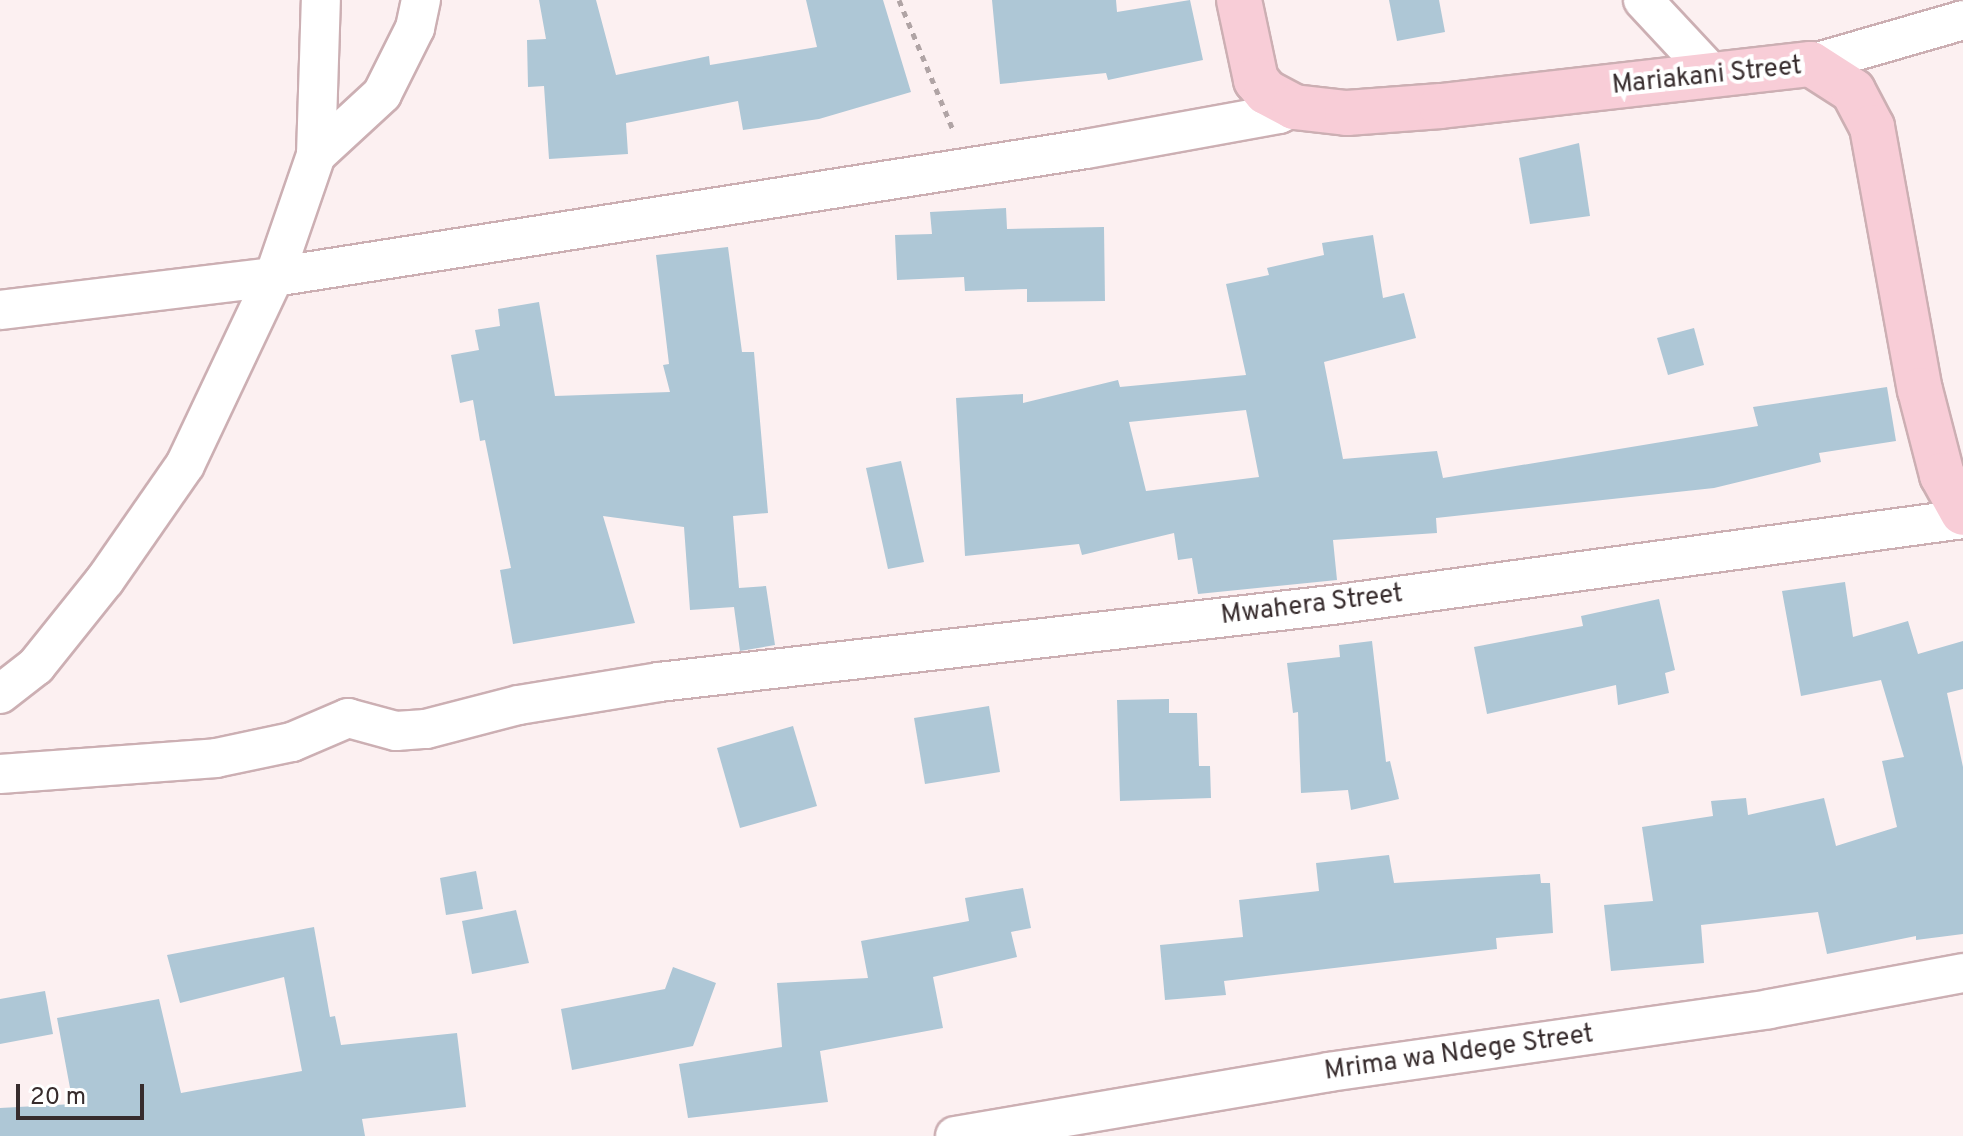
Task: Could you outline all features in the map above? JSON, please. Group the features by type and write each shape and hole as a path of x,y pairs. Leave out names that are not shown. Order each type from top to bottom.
{"street":[{"path":"0,694 36,666 105,580 185,465 274,277 316,155 321,0"},
{"path":"316,155 382,94 410,39 421,0"},
{"name":"Mariakani Street","path":"1239,0 1256,80 1266,92 1294,107 1347,113 1441,106 1811,64 1853,91 1872,127 1920,390 1942,475 1963,516"},
{"path":"1643,0 1712,74"},
{"path":"1811,64 1963,20"},
{"path":"0,310 274,277 966,164 1115,144 1279,114 1294,107"},
{"name":"Mwahera Street","path":"0,774 216,758 292,742 348,718 396,731 426,729 519,705 659,682 1332,605 1963,516"},
{"name":"Mrima wa Ndege Street","path":"955,1136 1329,1072 1769,1009 1963,973"}],"path":[{"path":"899,0 966,164"}],"building":[{"path":"539,0 596,0 616,75 709,56 710,65 817,47 806,0 883,0 911,92 819,119 743,130 738,101 626,123 628,154 549,159 544,86 528,87 527,40 546,39"},
{"path":"992,0 1116,0 1117,12 1190,0 1203,60 1108,80 1106,73 1000,84"},
{"path":"1389,0 1439,0 1445,32 1397,41"},
{"path":"1579,143 1590,216 1530,224 1519,158"},
{"path":"1006,208 1007,229 1104,227 1105,301 1027,302 1027,289 965,291 964,277 897,280 895,235 932,234 930,212"},
{"path":"1373,235 1383,298 1404,293 1416,338 1324,362 1343,459 1437,451 1443,478 1758,426 1753,407 1887,387 1896,441 1819,453 1821,462 1714,488 1436,518 1437,533 1333,540 1337,580 1198,594 1192,558 1178,560 1174,533 1082,555 1079,544 965,556 956,398 1023,394 1023,403 1118,380 1120,387 1246,375 1226,284 1269,275 1267,268 1324,255 1322,243","holes":["1246,410 1259,477 1146,491 1129,422"]},
{"path":"728,247 742,352 754,352 768,513 733,516 739,588 766,586 775,645 740,651 734,607 690,610 684,527 603,516 635,623 513,644 500,570 511,568 485,440 480,441 473,400 460,403 451,355 479,350 475,330 500,326 498,309 539,302 555,396 670,392 663,365 669,364 656,255"},
{"path":"1694,328 1704,365 1668,375 1657,338"},
{"path":"901,461 924,562 888,569 866,468"},
{"path":"1845,582 1853,637 1908,621 1918,654 1963,641 1963,689 1947,693 1963,767 1963,934 1916,940 1916,936 1827,954 1818,912 1701,925 1704,963 1611,971 1604,905 1653,901 1642,827 1713,816 1711,801 1746,798 1748,815 1824,798 1836,846 1897,827 1882,761 1904,757 1881,680 1801,696 1782,591"},
{"path":"1659,599 1675,670 1665,673 1669,693 1618,705 1616,685 1487,714 1474,647 1583,626 1581,616"},
{"path":"1372,641 1386,762 1390,761 1399,799 1351,810 1348,790 1301,793 1298,712 1293,713 1287,663 1340,657 1339,645"},
{"path":"1169,699 1169,713 1197,713 1199,766 1210,766 1211,798 1120,801 1117,700"},
{"path":"989,706 1000,772 925,784 914,718"},
{"path":"793,726 817,806 740,828 717,748"},
{"path":"1389,855 1394,883 1540,874 1541,883 1550,883 1553,933 1496,938 1497,949 1224,981 1226,995 1165,1000 1160,945 1243,937 1239,900 1319,891 1316,863"},
{"path":"476,871 483,909 446,915 440,878"},
{"path":"1023,888 1031,928 1011,932 1017,957 933,977 943,1028 820,1051 828,1102 688,1118 679,1064 782,1047 777,983 868,978 861,941 969,921 965,898"},
{"path":"516,910 529,963 472,974 462,921"},
{"path":"314,927 330,1017 335,1016 341,1045 457,1033 466,1107 362,1119 365,1136 0,1136 0,1108 73,1104 57,1018 159,999 181,1093 302,1071 284,977 180,1003 167,955"},
{"path":"673,967 716,983 693,1046 572,1070 561,1009 665,989"},
{"path":"45,991 53,1034 0,1044 0,999"}]}
